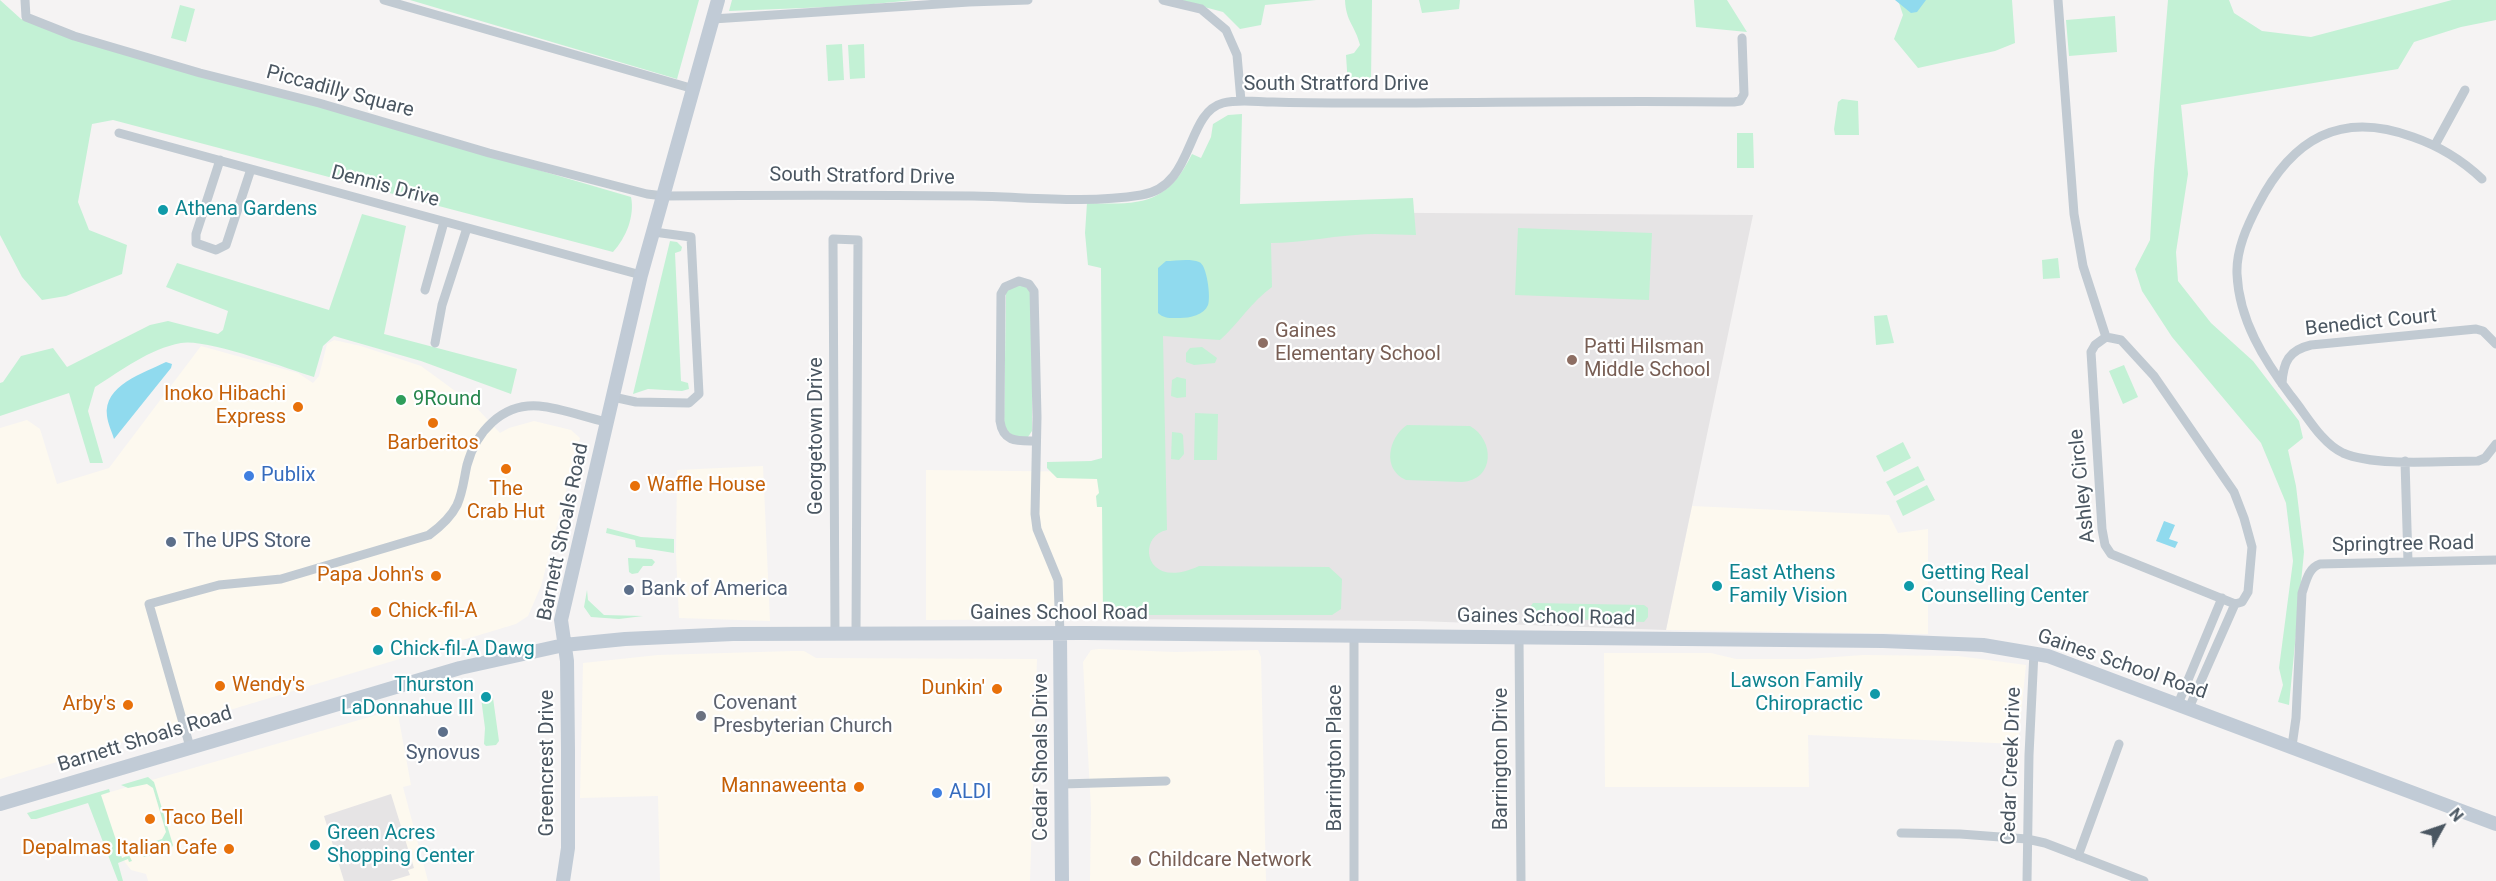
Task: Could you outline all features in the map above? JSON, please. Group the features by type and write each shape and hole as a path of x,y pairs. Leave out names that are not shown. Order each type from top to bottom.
{"main road":[{"name":"Barnett Shoals Road","path":"0,804 460,668 564,645 561,620 641,275 718,0"},
{"name":"Gaines School Road","path":"564,645 694,634 835,633 1354,635 1950,643 2034,652 2292,746 2496,824"},
{"name":"Cedar Shoals Drive","path":"1060,633 1062,881"},
{"name":"Greencrest Drive","path":"563,881 568,848 567,661 564,645"}],"street":[{"name":"Piccadilly Square","path":"26,0 26,17 74,36 489,153 647,194 664,196"},
{"path":"384,0 694,89"},
{"path":"713,19 1028,0"},
{"path":"1163,0 1201,9 1226,30 1237,55 1241,101"},
{"path":"2058,0 2074,214 2084,266 2106,337 2121,340 2154,376 2234,492 2252,546 2248,592 2242,602 2235,604 2183,706"},
{"name":"South Stratford Drive","path":"664,196 762,194 1105,200 1146,195 1158,190 1179,170 1201,122 1210,110 1221,104 1241,101 1323,104 1734,102 1740,101 1744,94 1742,38"},
{"path":"2436,145 2465,90"},
{"path":"2482,179 2468,166 2436,145 2391,129 2359,125 2328,133 2306,144 2288,160 2272,180 2244,234 2236,273 2244,316 2257,346 2282,384 2322,436 2341,452 2360,458 2406,461 2478,461 2485,458 2496,444"},
{"name":"Dennis Drive","path":"119,133 641,275"},
{"path":"220,160 196,234 196,243 216,250 226,245 251,169"},
{"path":"425,290 444,222"},
{"path":"435,343 442,305 467,228"},
{"path":"613,397 636,402 690,404 699,394 692,237 654,232"},
{"name":"Georgetown Drive","path":"835,633 833,239 858,240 856,633"},
{"path":"1036,441 1016,441 1006,438 1001,430 1000,421 1000,294 1005,287 1019,281 1029,284 1034,291 1036,441 1035,514 1037,529 1058,580 1060,633"},
{"name":"Benedict Court","path":"2282,384 2283,368 2291,353 2301,347 2311,345 2476,329 2483,331 2496,344"},
{"name":"Ashley Circle","path":"2106,337 2095,345 2091,352 2102,529 2107,549 2111,554 2235,604"},
{"path":"190,747 149,604 219,585 281,579 429,535 443,524 457,506 467,464 478,437 493,421 510,411 539,406 606,422"},
{"path":"2406,461 2408,562"},
{"name":"Springtree Road","path":"2292,746 2296,718 2302,592 2314,566 2320,564 2496,560"},
{"path":"2183,706 2222,598"},
{"name":"Barrington Place","path":"1354,635 1354,881"},
{"name":"Barrington Drive","path":"1519,637 1521,881"},
{"name":"Cedar Creek Drive","path":"2027,881 2028,755 2034,652"},
{"path":"2078,856 2119,744"},
{"path":"1062,784 1166,781"},
{"path":"1901,833 2027,838 2078,856 2125,877 2144,881"}],"shaded area":[{"path":"1105,211 1753,215 1666,630 1418,621 1105,619"},
{"path":"334,340 361,346 421,366 473,404 500,433 534,421 571,430 580,438 541,586 528,616 516,624 0,779 0,428 27,420 40,429 57,484 109,468 201,346 298,373 313,383 319,376 327,344"},
{"path":"763,466 770,621 679,618 676,554 677,470"},
{"path":"926,470 1103,472 1105,619 926,620"},
{"path":"1692,506 1889,515 1898,533 1928,529 1928,634 1666,630"},
{"path":"1091,650 1175,652 1258,650 1261,657 1266,881 1090,881 1091,809 1083,662"},
{"path":"804,651 816,658 1037,659 1030,881 660,881 658,796 580,798 583,663 658,655"},
{"path":"1604,653 1711,653 1736,659 1807,659 1863,655 1958,656 2026,665 2018,744 1808,735 1809,787 1605,787"},
{"path":"397,709 411,785 403,787 428,881 148,881 146,874 131,870 121,857 100,795"},
{"path":"391,794 414,868 408,870 410,875 390,881 344,881 324,816"}],"green space":[{"path":"0,0 21,19 631,197 632,212 628,226 613,252 113,120 92,124 78,202 89,230 127,245 122,274 66,296 42,300 22,277 0,235"},
{"path":"410,0 699,0 677,79"},
{"path":"732,0 914,0 853,6 729,11"},
{"path":"1178,0 1316,0 1265,5 1261,25 1240,29 1223,12"},
{"path":"1345,0 1372,0 1371,83 1348,86 1346,55 1354,53 1360,45 1347,14"},
{"path":"1419,0 1460,0 1459,9 1422,13"},
{"path":"1694,0 1727,0 1747,32 1696,27"},
{"path":"1898,0 2012,0 2015,43 1995,51 1918,68 1894,39 1903,15"},
{"path":"2168,0 2229,0 2234,13 2262,31 2311,37 2452,0 2496,0 2496,20 2461,27 2414,42 2398,69 2181,105 2188,174 2176,252 2178,281 2211,323 2253,361 2299,421 2303,438 2288,450 2296,486 2304,552 2289,705 2278,702 2283,685 2279,668 2293,561 2286,503 2261,443 2172,337 2142,291 2135,269 2150,240"},
{"path":"180,5 195,9 186,42 171,38"},
{"path":"2115,16 2117,52 2069,56 2066,20"},
{"path":"842,44 844,80 828,81 826,45"},
{"path":"864,44 865,78 850,79 848,45"},
{"path":"1842,99 1858,101 1859,135 1835,135 1838,102"},
{"path":"1242,114 1240,204 1413,198 1416,235 1363,234 1271,243 1272,287 1220,340 1163,336 1167,530 1157,534 1151,542 1149,551 1151,560 1157,568 1166,572 1181,572 1199,566 1329,567 1342,579 1341,609 1332,615 1103,615 1102,507 1097,507 1096,496 1099,493 1097,479 1057,478 1047,468 1047,462 1091,461 1102,458 1101,268 1088,265 1085,233 1087,203 1137,202 1162,192 1182,171 1192,154 1201,158 1211,137 1213,124 1228,115"},
{"path":"1737,133 1753,133 1754,168 1737,168"},
{"path":"362,214 406,226 384,334 517,369 511,394 421,361 334,336 323,346 314,377 226,349 192,343 169,346 136,361 95,387 88,411 103,463 90,463 69,393 0,416 0,383 21,356 53,348 67,367 150,325 168,321 218,334 223,330 228,311 166,287 177,263 329,310"},
{"path":"1518,228 1652,233 1649,300 1515,295"},
{"path":"670,241 677,242 682,247 681,251 675,253 681,381 688,383 689,389 682,391 648,389 633,394"},
{"path":"2058,258 2060,278 2043,279 2042,260"},
{"path":"1021,284 1029,289 1032,297 1032,431 1028,437 1013,437 1004,427 1006,293 1009,287"},
{"path":"1887,315 1894,343 1876,345 1874,316"},
{"path":"1202,347 1217,358 1215,363 1194,365 1186,362 1186,353 1190,348"},
{"path":"2124,365 2138,397 2123,404 2109,371"},
{"path":"1177,377 1186,379 1186,397 1171,396 1172,380"},
{"path":"1195,413 1218,414 1217,460 1194,460"},
{"path":"1407,425 1470,426 1484,440 1488,458 1486,467 1473,480 1462,482 1406,480 1393,468 1390,453 1396,437"},
{"path":"1172,432 1183,435 1184,454 1179,460 1171,459"},
{"path":"1903,442 1911,458 1884,472 1876,456"},
{"path":"1918,466 1925,480 1894,496 1886,482"},
{"path":"1927,485 1935,500 1903,516 1896,501"},
{"path":"607,528 641,537 674,539 674,553 636,547 635,540 606,533"},
{"path":"628,558 652,559 655,562 652,566 643,566 638,573 632,574 629,572"},
{"path":"587,590 588,600 604,615 643,616 619,619 591,617 584,607"},
{"path":"1533,603 1644,605 1648,608 1648,617 1644,622 1537,618 1531,614 1528,615 1527,611"},
{"path":"486,693 490,693 493,698 499,741 496,745 486,746 481,698"},
{"path":"148,777 154,782 173,845 171,849 144,857 141,853 144,845 162,839 166,832 153,788 147,784 128,788 121,785"},
{"path":"109,789 110,792 101,795 122,858 129,855 132,861 129,862 128,859 118,863 123,881 118,881 88,803 36,819 31,819 27,813"}],"water":[{"path":"1895,0 1926,0 1917,12 1911,13"},
{"path":"1191,260 1202,264 1208,282 1209,296 1208,305 1203,311 1184,318 1168,318 1158,313 1158,268 1166,261"},
{"path":"166,362 172,364 171,368 114,439 107,416 107,405 111,396 127,382"},
{"path":"2164,521 2175,525 2169,539 2178,542 2175,548 2156,541"}],"place":[{"name":"Athena Gardens","path":"163,210"},
{"name":"Gaines Elementary School","path":"1263,343"},
{"name":"Patti Hilsman Middle School","path":"1572,360"},
{"name":"9Round","path":"401,400"},
{"name":"Inoko Hibachi Express","path":"298,407"},
{"name":"Barberitos","path":"433,423"},
{"name":"The Crab Hut","path":"506,469"},
{"name":"Publix","path":"249,476"},
{"name":"Waffle House","path":"635,486"},
{"name":"The UPS Store","path":"171,542"},
{"name":"Papa John's","path":"436,576"},
{"name":"East Athens Family Vision","path":"1717,586"},
{"name":"Getting Real Counselling Center","path":"1909,586"},
{"name":"Bank of America","path":"629,590"},
{"name":"Chick-fil-A","path":"376,612"},
{"name":"Chick-fil-A Dawg","path":"378,650"},
{"name":"Wendy's","path":"220,686"},
{"name":"Dunkin'","path":"997,689"},
{"name":"Lawson Family Chiropractic","path":"1875,694"},
{"name":"Thurston LaDonnahue III","path":"486,697"},
{"name":"Arby's","path":"128,705"},
{"name":"Covenant Presbyterian Church","path":"701,716"},
{"name":"Synovus","path":"443,732"},
{"name":"Mannaweenta","path":"859,787"},
{"name":"ALDI","path":"937,793"},
{"name":"Taco Bell","path":"150,819"},
{"name":"Green Acres Shopping Center","path":"315,845"},
{"name":"Depalmas Italian Cafe","path":"229,849"},
{"name":"Childcare Network","path":"1136,861"}]}
